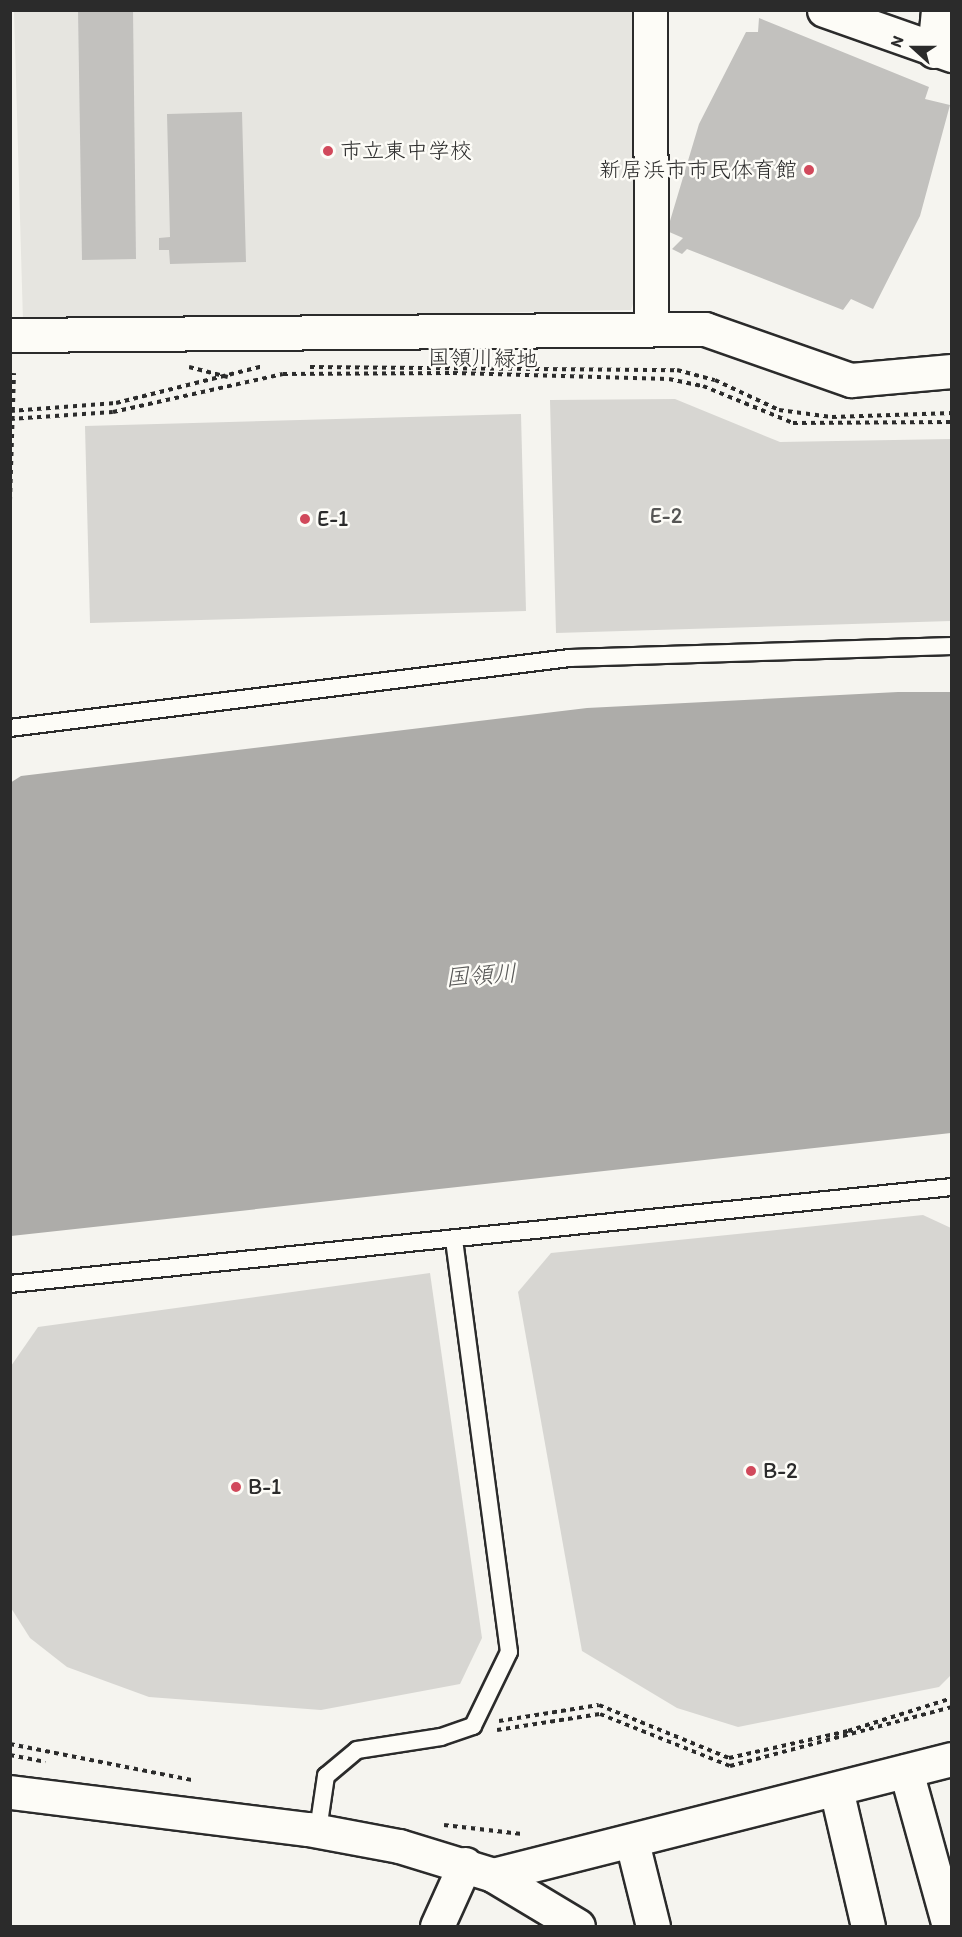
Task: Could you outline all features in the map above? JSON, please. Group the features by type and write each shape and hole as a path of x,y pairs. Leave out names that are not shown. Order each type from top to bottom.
{"street":[{"path":"650,10 651,328"},
{"path":"824,10 943,53 938,10"},
{"path":"10,335 705,329 851,380 951,371"},
{"path":"437,1926 479,1870 632,1842 951,1759"},
{"path":"906,1771 949,1926"},
{"path":"836,1789 868,1926"},
{"path":"10,1792 318,1830 479,1870 578,1926"},
{"path":"632,1842 653,1926"}],"lane":[{"path":"10,728 570,658 951,646"},
{"path":"10,1284 951,1187"},
{"path":"318,1830 326,1776 357,1750 441,1737 473,1726 509,1652 454,1240"}],"path":[{"path":"10,411 116,404 262,366 677,370 715,380 779,410 832,417 951,413"},
{"path":"10,501 14,373"},
{"name":"国領川緑地","path":"10,419 113,412 283,374 453,374 669,379 703,386 793,423 951,422"},
{"path":"473,1726 491,1731 600,1714 730,1766 951,1707"},
{"path":"10,1755 54,1764"},
{"path":"435,1824 536,1835"}],"shaded area":[{"name":"市立東中学校","path":"14,11 638,11 637,291 631,310 23,321"}],"green space":[{"name":"E-2","path":"675,399 780,442 951,439 951,621 556,633 550,400"},
{"name":"E-1","path":"521,414 526,611 90,623 85,426"},
{"name":"B-2","path":"923,1215 951,1228 951,1675 939,1687 738,1727 677,1708 582,1651 518,1292 551,1253"},
{"name":"B-1","path":"430,1273 482,1638 460,1684 321,1710 149,1697 67,1667 30,1638 11,1608 11,1366 38,1327"}],"water":[{"name":"国領川","path":"898,692 951,692 951,1133 11,1236 10,783 21,776 587,708"}],"building":[{"path":"78,10 133,10 136,259 82,260"},
{"name":"新居浜市市民体育館","path":"759,18 929,87 925,99 950,105 920,216 873,309 851,299 843,310 687,249 682,254 672,249 683,238 667,231 699,124 746,32 758,32"},
{"path":"242,112 246,262 170,264 169,250 159,250 159,238 170,237 167,114"}],"place":[{"name":"市立東中学校","path":"328,151"},
{"name":"新居浜市市民体育館","path":"809,170"},
{"name":"E-1","path":"305,519"},
{"name":"B-2","path":"751,1471"},
{"name":"B-1","path":"236,1487"}]}
